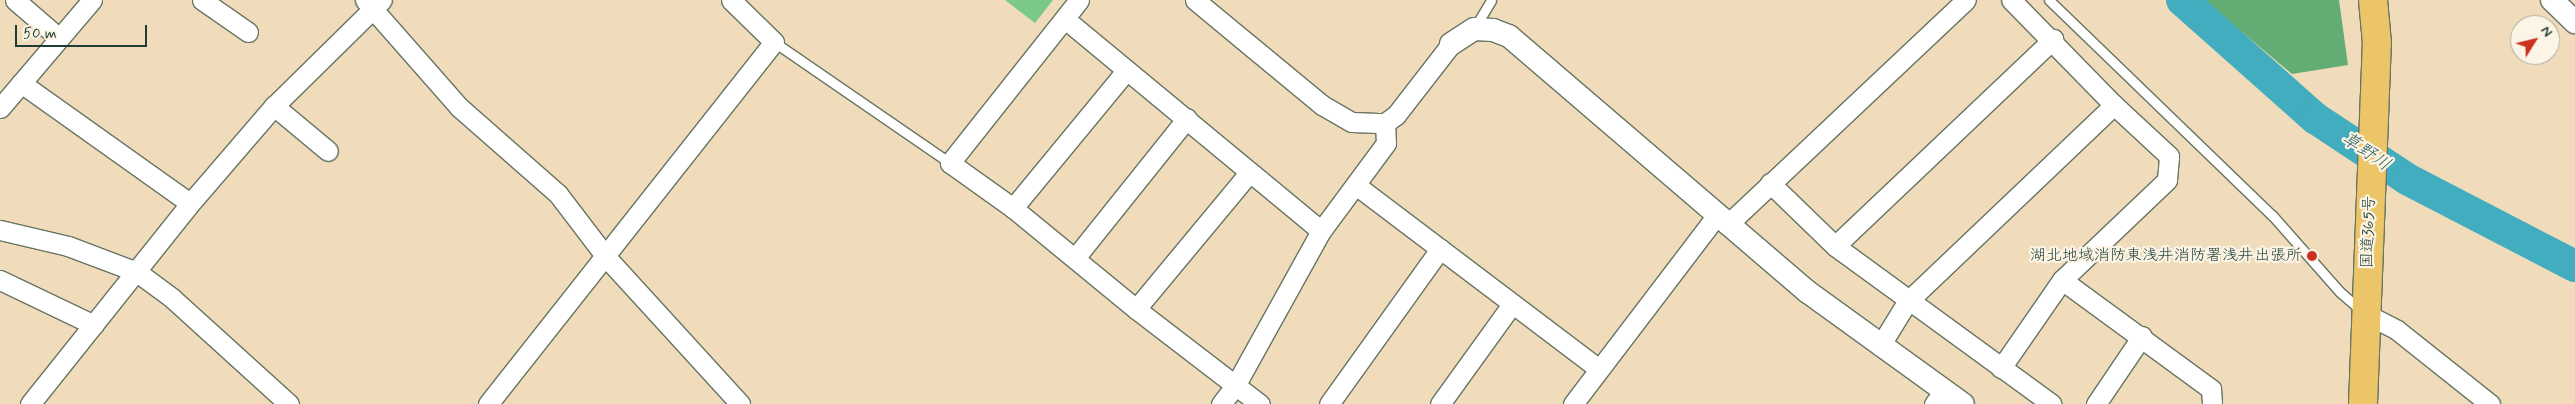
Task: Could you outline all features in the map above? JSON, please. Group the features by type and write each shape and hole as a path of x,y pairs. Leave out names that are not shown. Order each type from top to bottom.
{"highway":[{"name":"国道365号","path":"2363,404 2377,44 2373,0"}],"street":[{"path":"15,0 60,38"},
{"path":"92,0 8,94 190,203"},
{"path":"202,0 248,32"},
{"path":"488,404 774,42 731,0"},
{"path":"1079,0 950,163 1013,208 1136,309 1260,404"},
{"path":"1195,0 1322,105 1352,122 1385,123 1396,115 1451,44 1474,29 1493,30 1509,36 1721,220 1880,346 1939,397 1963,404"},
{"path":"1573,404 1599,369 1721,220 1770,183 1966,0"},
{"path":"2001,368 2062,280 2167,180 2169,156 2114,106 2053,39 2011,0"},
{"path":"2552,0 2575,22"},
{"path":"30,404 137,272 190,203 274,106 373,4 460,107 558,194 606,257 740,404"},
{"path":"1065,18 1126,71 1187,118 1249,173 1321,231"},
{"path":"1834,246 2053,39"},
{"path":"1013,208 1126,71"},
{"path":"274,106 328,151"},
{"path":"1880,346 1907,302 2114,106"},
{"path":"1075,258 1187,118"},
{"path":"1221,404 1235,386 1321,231 1357,186 1386,143 1385,123"},
{"path":"1136,309 1249,173"},
{"path":"1770,183 1834,246 1907,302 2052,404"},
{"path":"1357,186 1599,369"},
{"path":"0,230 68,246 137,272 172,298 289,404"},
{"path":"1329,404 1440,249"},
{"path":"0,280 94,325"},
{"path":"2062,280 2142,336 2211,389 2212,404"},
{"path":"1448,401 1512,304"},
{"path":"2366,306 2490,404"},
{"path":"2096,404 2142,336"}],"lane":[{"path":"1474,29 1491,0"},
{"path":"2049,0 2272,215 2340,292 2366,306"},
{"path":"774,42 950,163"}],"green space":[{"path":"1005,0 1053,0 1035,23"},
{"path":"2204,0 2339,0 2348,65 2292,74"}],"waterway":[{"name":"草野川","path":"2182,0 2315,118 2407,179 2575,266"}],"place":[{"name":"湖北地域消防東浅井消防署浅井出張所","path":"2312,256"}]}
